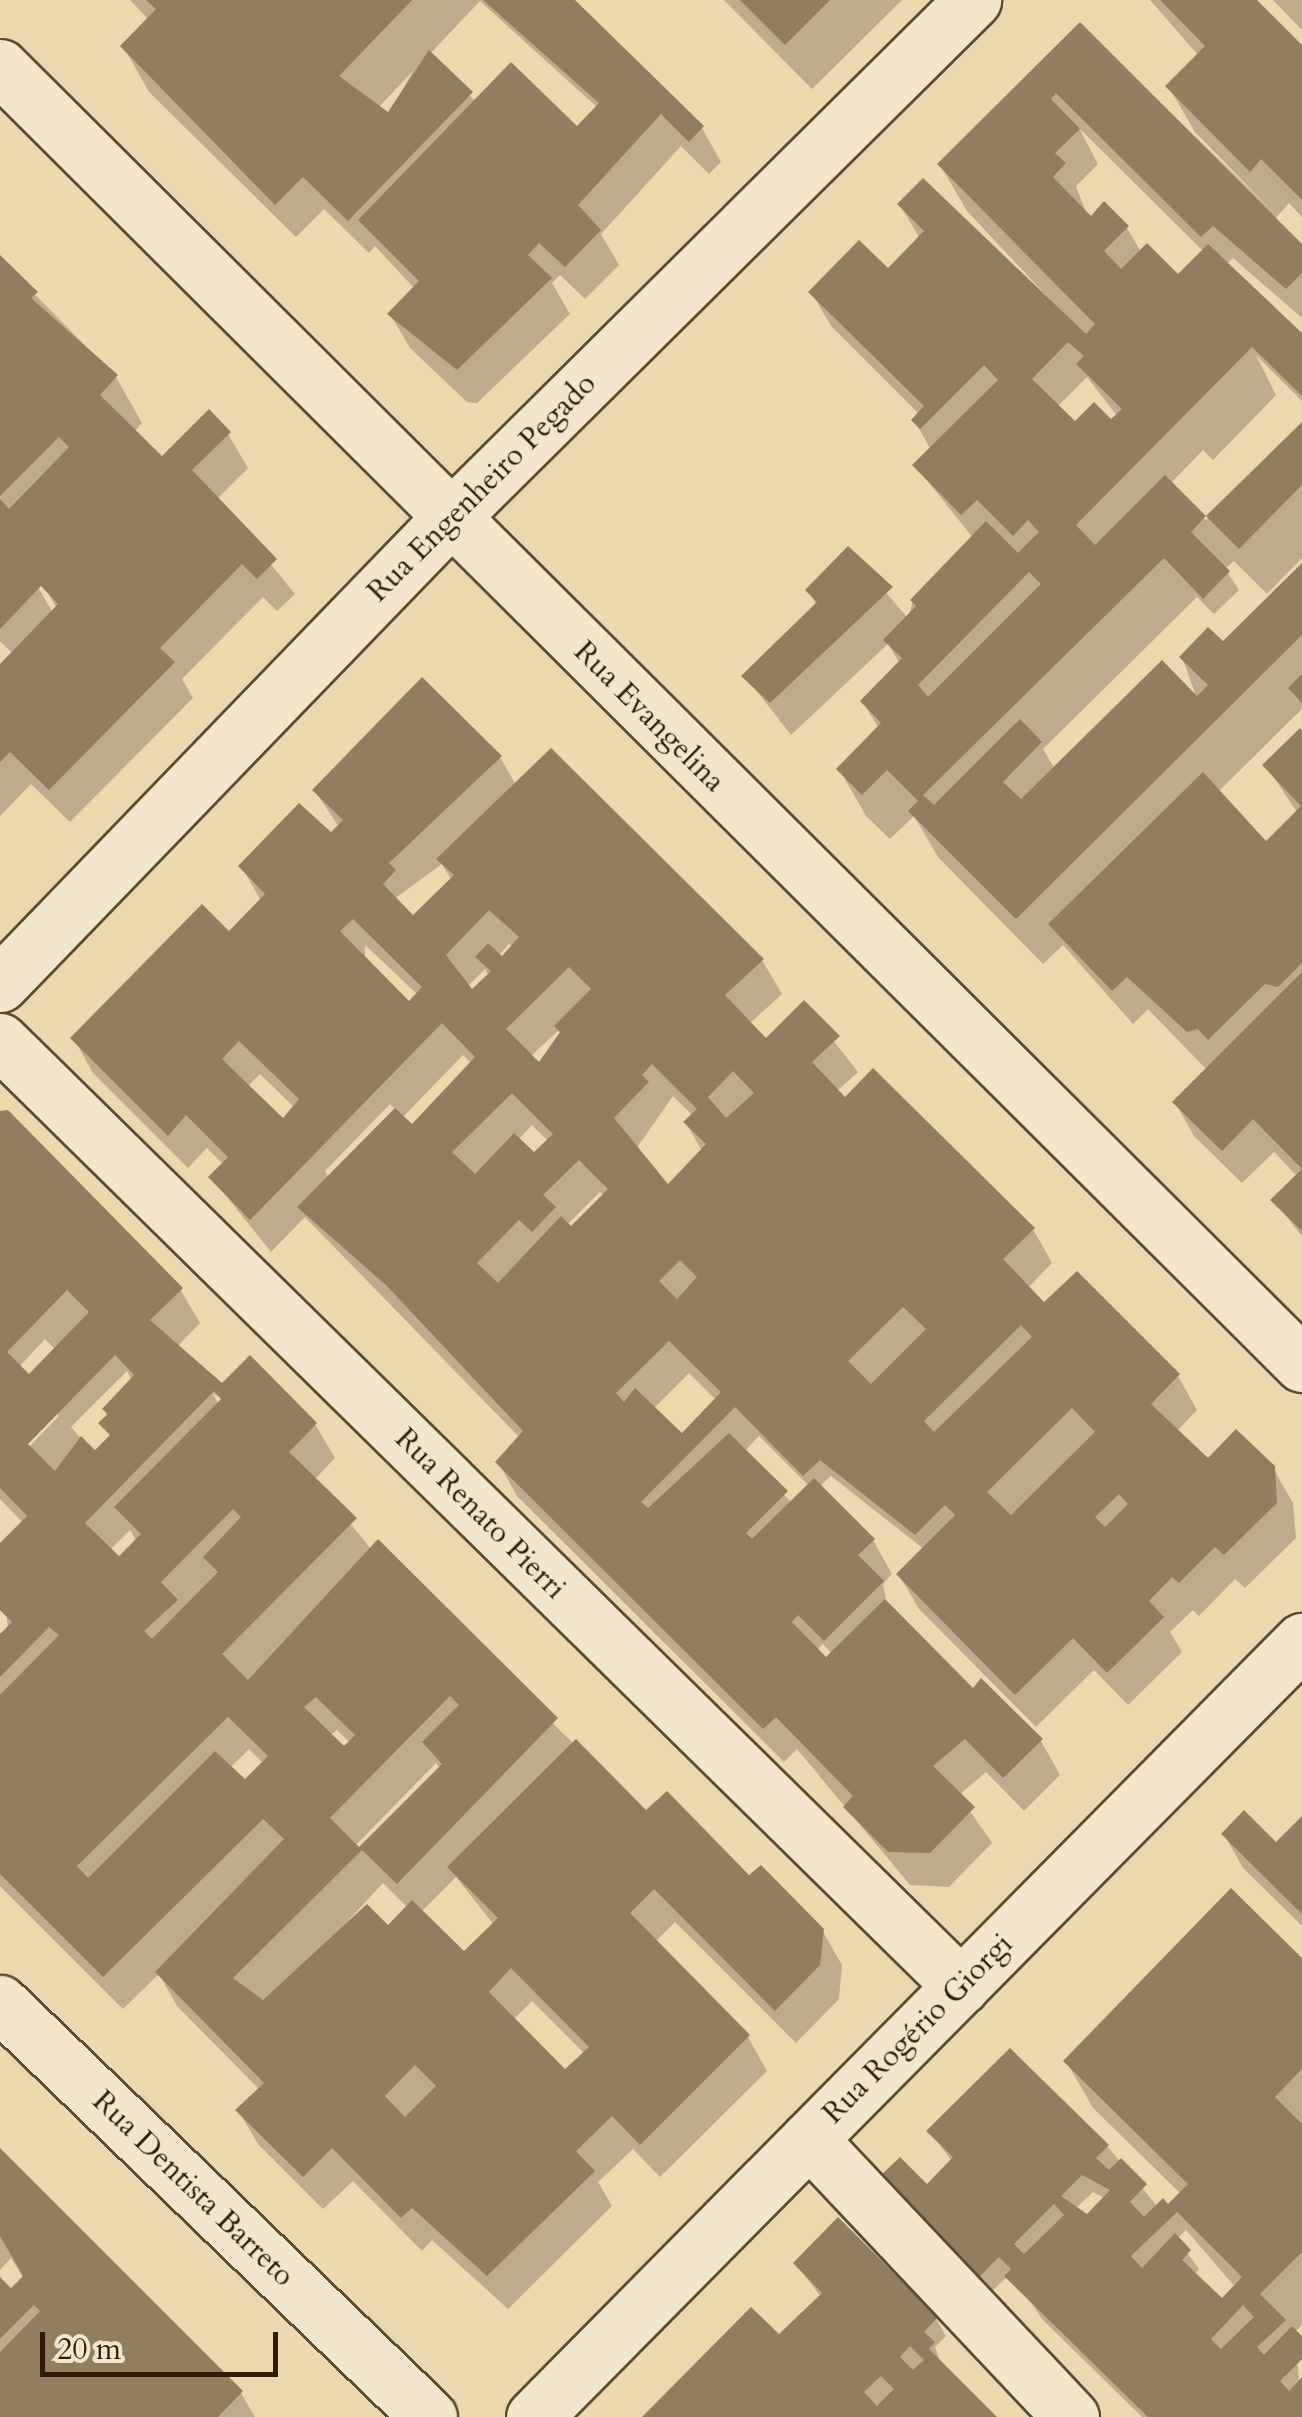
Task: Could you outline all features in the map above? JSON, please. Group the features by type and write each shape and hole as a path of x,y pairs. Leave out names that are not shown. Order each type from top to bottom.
{"street":[{"name":"Rua Engenheiro Pegado","path":"0,984 449,519 973,0"},
{"name":"Rua Evangelina","path":"0,67 449,519 1302,1364"},
{"name":"Rua Renato Pierri","path":"0,1041 960,1986"},
{"name":"Rua Rogério Giorgi","path":"534,2417 1302,1642"},
{"name":"Rua Dentista Barreto","path":"0,2002 430,2417"},
{"path":"809,2139 1070,2417"}],"building":[{"path":"146,0 412,0 339,76 388,112 429,50 473,92 348,221 303,177 275,205 120,46 156,9"},
{"path":"483,0 575,0 704,126 689,142 661,114 578,205 601,230 565,267 539,243 528,255 552,278 457,370 387,314 419,281 358,220 511,62 577,126 599,103"},
{"path":"740,0 830,0 785,45"},
{"path":"1160,0 1257,0 1302,45 1302,200 1261,159 1250,172 1165,86 1205,46"},
{"path":"1080,22 1302,244 1302,273 1286,289 1213,226 1201,237 1056,93 1051,99 1080,129 1055,153 1066,163 1053,177 1091,216 1104,201 1129,226 1104,251 1121,269 1147,243 1178,274 1208,244 1302,333 1302,396 1252,347 1076,525 1095,545 1165,475 1206,516 1191,532 1230,571 1203,599 1164,558 923,795 934,805 1020,719 1042,742 1003,782 1021,799 1162,660 1197,696 1208,685 1179,657 1208,627 1223,641 1302,563 1302,635 1016,919 908,811 918,801 887,770 862,795 836,769 881,723 860,701 902,658 883,640 916,606 910,600 986,521 1018,553 1039,532 1028,520 1013,536 977,500 961,515 912,465 998,380 984,365 920,429 911,420 924,406 808,292 859,240 888,268 924,231 897,204 923,178 1086,334 1095,324 937,164","holes":["1068,342 1084,356 1076,364 1122,409 1111,419 1094,402 1075,421 1032,379","1029,572 1041,584 928,697 918,685"]},
{"path":"0,255 38,292 31,298 118,375 100,395 162,456 209,409 231,432 192,470 277,559 257,579 242,564 160,648 175,662 49,790 10,752 0,762 0,664 58,604 41,586 0,629 0,499 9,509 69,447 59,437 0,496"},
{"path":"1302,422 1302,485 1239,549 1206,516"},
{"path":"848,546 893,587 770,703 741,676 817,602 805,590"},
{"path":"1302,674 1302,703 1288,688"},
{"path":"422,677 502,756 389,863 396,870 383,884 413,915 454,875 436,859 551,748 764,959 725,995 766,1038 804,1000 840,1036 812,1062 845,1097 873,1068 1035,1228 1003,1259 1044,1302 1077,1271 1180,1374 1151,1404 1208,1458 1236,1429 1275,1466 1277,1503 1224,1555 1215,1547 1179,1583 1172,1577 1149,1601 1164,1617 1107,1673 1073,1638 1015,1695 896,1574 955,1515 945,1505 915,1535 820,1460 803,1476 735,1407 641,1502 648,1508 729,1433 788,1491 746,1533 752,1539 814,1478 875,1539 858,1555 884,1581 824,1641 798,1615 792,1622 826,1657 885,1599 973,1688 981,1678 1043,1739 1003,1778 965,1739 933,1766 975,1807 930,1853 888,1852 843,1807 853,1796 776,1717 763,1729 495,1462 523,1431 387,1286 297,1207 395,1108 412,1124 475,1057 442,1023 250,1220 208,1177 228,1157 186,1115 168,1136 70,1038 202,904 229,931 265,894 238,866 299,803 331,832 343,820 312,790","holes":["489,910 519,937 502,956 488,943 475,957 491,971 472,989 446,955","353,919 422,987 409,1001 340,931","569,967 591,989 554,1026 560,1032 539,1062 506,1029","239,1041 299,1099 283,1118 222,1059","652,1064 697,1109 683,1122 706,1144 668,1184 614,1118 649,1082 642,1075","733,1071 754,1093 726,1118 708,1097","512,1093 553,1134 534,1152 514,1133 475,1174 452,1152","579,1160 608,1189 571,1226 561,1216 498,1283 477,1263 519,1220 532,1232 556,1207 543,1195","680,1260 697,1277 677,1299 659,1281","903,1307 926,1329 871,1384 848,1361","1021,1325 1032,1337 934,1432 924,1421","669,1341 721,1392 682,1433 635,1388 624,1402 616,1393","1072,1408 1095,1432 1011,1515 987,1492","1119,1494 1128,1504 1105,1527 1095,1517"]},
{"path":"1300,728 1302,731 1302,963 1278,987 1265,984 1208,1040 1198,1029 1187,1032 1127,977 1112,991 1048,924 1203,772 1266,841 1301,806 1262,765"},
{"path":"1302,972 1302,1169 1253,1119 1222,1151 1172,1102"},
{"path":"8,1110 183,1288 150,1320 222,1383 250,1355 317,1423 289,1452 357,1518 222,1654 248,1680 378,1539 558,1718 397,1884 362,1850 233,1978 263,2000 367,1904 388,1925 412,1900 464,1951 498,1918 447,1867 576,1739 646,1810 667,1791 749,1875 761,1865 824,1929 820,1965 775,2011 654,1889 630,1913 750,2035 640,2145 612,2116 576,2151 595,2171 487,2276 412,2208 401,2218 332,2148 303,2177 235,2110 264,2083 155,1972 284,1839 263,1819 103,1977 0,1874 0,1695 59,1635 49,1627 0,1677 0,1634 12,1622 0,1610 0,1543 27,1516 0,1488 0,1111","holes":["67,1290 89,1312 29,1374 7,1352","115,1355 134,1375 102,1409 108,1414 98,1423 110,1435 95,1450 81,1436 55,1471 28,1444","214,1391 221,1399 114,1507 141,1534 119,1556 85,1523","233,1509 241,1517 203,1557 218,1572 152,1639 144,1631 178,1600 161,1582","450,1696 459,1705 422,1742 442,1764 359,1847 330,1818","316,1697 355,1735 344,1746 304,1707","228,1717 268,1756 245,1779 215,1751 88,1878 77,1866","511,1968 589,2047 565,2069 489,1992","415,2065 436,2086 405,2117 385,2096"]},
{"path":"1302,1169 1302,1231 1270,1200"},
{"path":"1244,1810 1276,1842 1302,1816 1302,1914 1221,1834"},
{"path":"1231,1888 1302,1958 1302,2069 1275,2097 1302,2124 1302,2252 1260,2294 1286,2320 1257,2347 1264,2355 1292,2326 1302,2336 1302,2359 1280,2381 1289,2391 1302,2377 1302,2417 1148,2417 1004,2276 1011,2269 999,2257 974,2282 875,2181 900,2157 927,2184 953,2157 926,2131 1010,2048 1109,2145 1096,2158 1109,2170 1121,2158 1147,2184 1130,2202 1144,2217 1163,2198 1168,2204 1188,2184 1063,2061","holes":["1082,2175 1110,2190 1087,2214 1061,2196","1054,2204 1064,2215 1024,2254 1014,2244","1177,2212 1242,2277 1222,2298 1182,2260 1191,2250 1175,2233 1142,2268 1131,2256","1243,2305 1254,2317 1221,2349 1211,2339"]},
{"path":"0,2148 243,2391 218,2417 0,2417 0,2352 40,2311 34,2305 0,2339 0,2277 11,2288 23,2276 0,2236"},
{"path":"838,2217 938,2317 924,2332 935,2342 929,2349 997,2417 642,2417 751,2307 779,2334 822,2293 793,2263","holes":["910,2346 924,2360 913,2370 900,2357","881,2376 894,2389 877,2406 864,2392"]}]}
